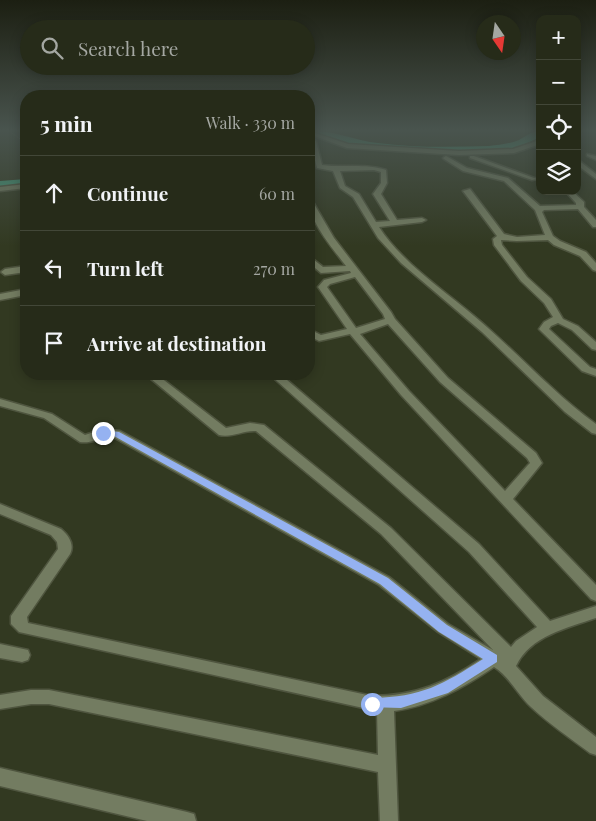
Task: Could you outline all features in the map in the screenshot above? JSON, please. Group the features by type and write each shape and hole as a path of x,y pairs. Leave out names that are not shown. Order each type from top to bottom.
{"street":[{"path":"336,169 342,187 356,196 381,236 404,261 486,330 569,410 596,430"},
{"path":"378,169 384,171 384,183 377,194 395,223"},
{"path":"464,169 503,178 512,184 540,210 539,213 550,236 557,243 583,254 596,268"},
{"path":"510,169 536,178"},
{"path":"581,173 586,173"},
{"path":"512,184 536,178"},
{"path":"0,189 20,187"},
{"path":"467,191 501,236 517,239 550,236"},
{"path":"572,195 580,202 580,208"},
{"path":"540,210 569,206 580,208 596,224"},
{"path":"315,213 330,239 388,314 390,320 444,380 532,456 536,463 533,468 506,499"},
{"path":"374,225 422,220"},
{"path":"501,236 497,239 498,245 524,280 548,301 558,320 575,328 596,347"},
{"path":"315,265 320,270 354,271"},
{"path":"5,272 20,270"},
{"path":"354,271 327,282 322,287 354,333 405,393 596,595"},
{"path":"0,297 20,293"},
{"path":"315,336 319,338 354,333 390,320"},
{"path":"558,320 547,324 544,329 586,369 596,372"},
{"path":"158,380 224,432 230,432 246,426 260,428 386,531 509,662 516,680 550,714 596,747"},
{"path":"281,380 474,548 548,629"},
{"path":"0,402 48,416 84,439 103,433 116,434 384,581 443,628 493,659 509,662"},
{"path":"0,509 56,532 63,537 66,544 65,550 19,616 19,624 24,628 372,704 401,703 448,688 493,659"},
{"path":"509,662 520,646 548,629 596,612"},
{"path":"0,651 22,655"},
{"path":"0,702 31,697 49,698 387,766"},
{"path":"385,704 389,821"},
{"path":"0,777 187,821"}],"waterway":[{"path":"0,184 20,182"}],"route":[{"path":"103,433 116,434 141,450 283,524 384,581 443,628 493,659 461,682 448,688 401,703 372,704"}]}
